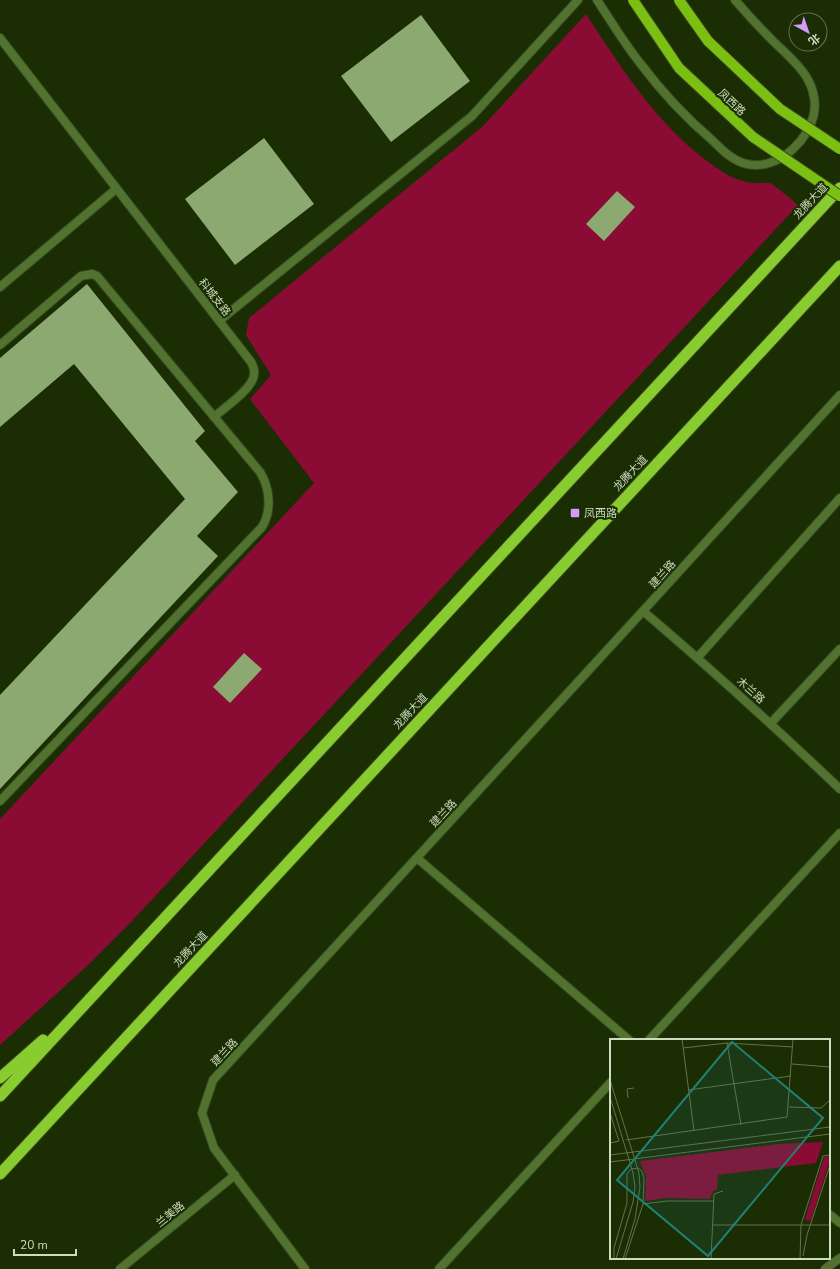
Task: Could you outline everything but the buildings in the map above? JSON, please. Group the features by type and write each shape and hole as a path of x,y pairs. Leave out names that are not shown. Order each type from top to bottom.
{"highway":[{"name":"龙腾大道","path":"0,1096 840,188"},
{"name":"龙腾大道","path":"0,1174 840,266"},
{"path":"0,1078 90,998"}],"main road":[{"name":"凤西路","path":"632,0 679,68 685,74 753,137 840,196"},
{"path":"679,0 708,41 780,109 840,148"}],"street":[{"path":"219,321 472,116 578,0"},
{"path":"597,0 639,62 660,88 695,126 729,156 743,163 758,165 776,161 790,152 807,133 813,121 815,108 813,92 807,77 735,0"},
{"name":"科城支路","path":"0,38 251,362 255,374 249,386 214,417"},
{"path":"0,287 116,189"},
{"path":"0,345 81,276 92,274 97,276 260,472 264,478 266,486 268,512 262,528 0,801"},
{"name":"建兰路","path":"305,1269 214,1148 202,1113 213,1080 644,611 840,395"},
{"path":"698,657 840,498"},
{"name":"木兰路","path":"644,611 698,657 771,723 840,789"},
{"path":"771,723 840,649"},
{"path":"650,1039 840,833"},
{"path":"417,858 628,1039"},
{"path":"439,1269 610,1083"},
{"name":"兰美路","path":"120,1269 234,1175"},
{"path":"830,1215 840,1224"},
{"path":"825,1269 840,1258"}],"shaded area":[{"path":"586,14 644,98 660,118 678,136 721,171 734,178 744,181 772,184 798,205 131,922 87,966 0,1045 0,819 314,483 250,399 271,375 246,335 249,318 483,126"}],"place":[{"name":"凤西路","path":"575,513"}]}
